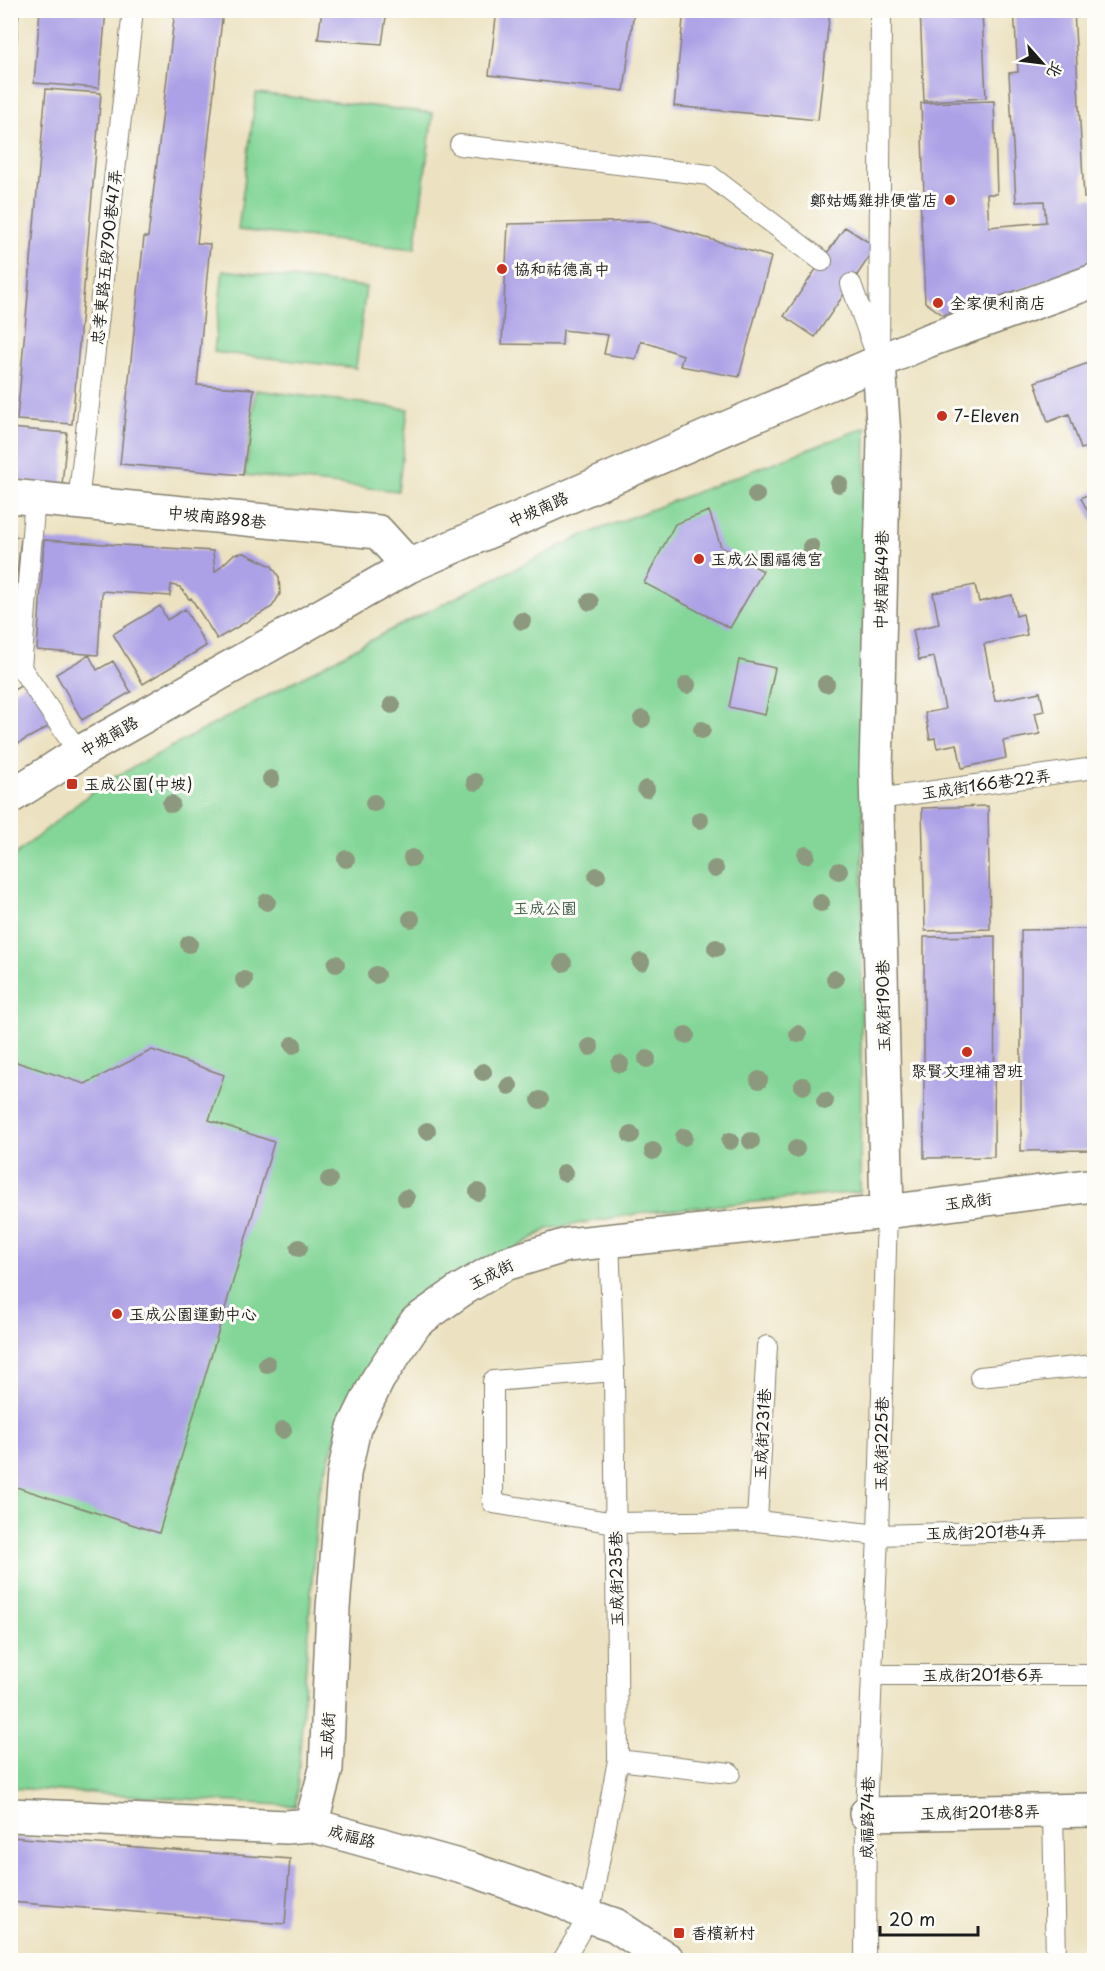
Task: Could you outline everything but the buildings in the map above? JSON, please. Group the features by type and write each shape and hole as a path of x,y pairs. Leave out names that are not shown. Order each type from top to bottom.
{"street":[{"name":"中坡南路","path":"10,797 79,753 409,567 927,341 1095,281"},
{"name":"中坡南路49巷","path":"878,799 876,772 884,437 879,362"},
{"name":"中坡南路98巷","path":"23,497 378,532 409,567"},
{"name":"玉成街190巷","path":"878,799 887,1212"},
{"name":"玉成街","path":"311,1825 326,1769 333,1608 344,1474 354,1428 378,1379 416,1322 461,1290 505,1264 567,1245 887,1212 1095,1185"},
{"name":"玉成街201巷8弄","path":"866,1814 1095,1810"},
{"name":"成福路","path":"10,1815 286,1827 311,1825 473,1870 564,1902 589,1916 615,1924 668,1960"}],"lane":[{"name":"忠孝東路五段790巷47弄","path":"78,503 133,10"},
{"path":"879,362 880,10"},
{"path":"460,146 709,175 822,261"},
{"path":"851,284 879,362"},
{"path":"23,497 21,668 79,753"},
{"name":"玉成街166巷22弄","path":"878,799 1095,768"},
{"name":"玉成街225巷","path":"872,1675 887,1212"},
{"name":"玉成街235巷","path":"589,1916 618,1760 614,1371 609,1240"},
{"name":"玉成街231巷","path":"757,1521 767,1346"},
{"path":"980,1377 1095,1365"},
{"name":"玉成街201巷4弄","path":"614,1371 493,1381 493,1503 615,1523 757,1521 878,1535 1095,1529"},
{"name":"玉成街201巷6弄","path":"872,1675 1095,1675"},
{"name":"成福路74巷","path":"865,1960 866,1814 872,1675"},
{"path":"618,1760 729,1773"},
{"path":"1053,1811 1056,1960"},
{"path":"562,1960 589,1916"}],"green space":[{"path":"256,93 433,113 415,249 238,230"},
{"path":"223,270 366,287 356,368 214,352"},
{"path":"256,390 408,409 398,491 245,475"},
{"name":"玉成公園","path":"866,427 860,1192 647,1212 548,1229 404,1316 340,1422 318,1496 296,1806 11,1788 10,859 102,784 394,628 582,536"}],"place":[{"name":"鄭姑媽雞排便當店","path":"950,200"},
{"name":"協和祐德高中","path":"502,269"},
{"name":"全家便利商店","path":"938,303"},
{"name":"7-Eleven","path":"942,416"},
{"name":"玉成公園福德宮","path":"699,559"},
{"name":"玉成公園(中坡)","path":"72,784"},
{"name":"聚賢文理補習班","path":"967,1052"},
{"name":"玉成公園運動中心","path":"117,1314"},
{"name":"香檳新村","path":"679,1933"}]}
